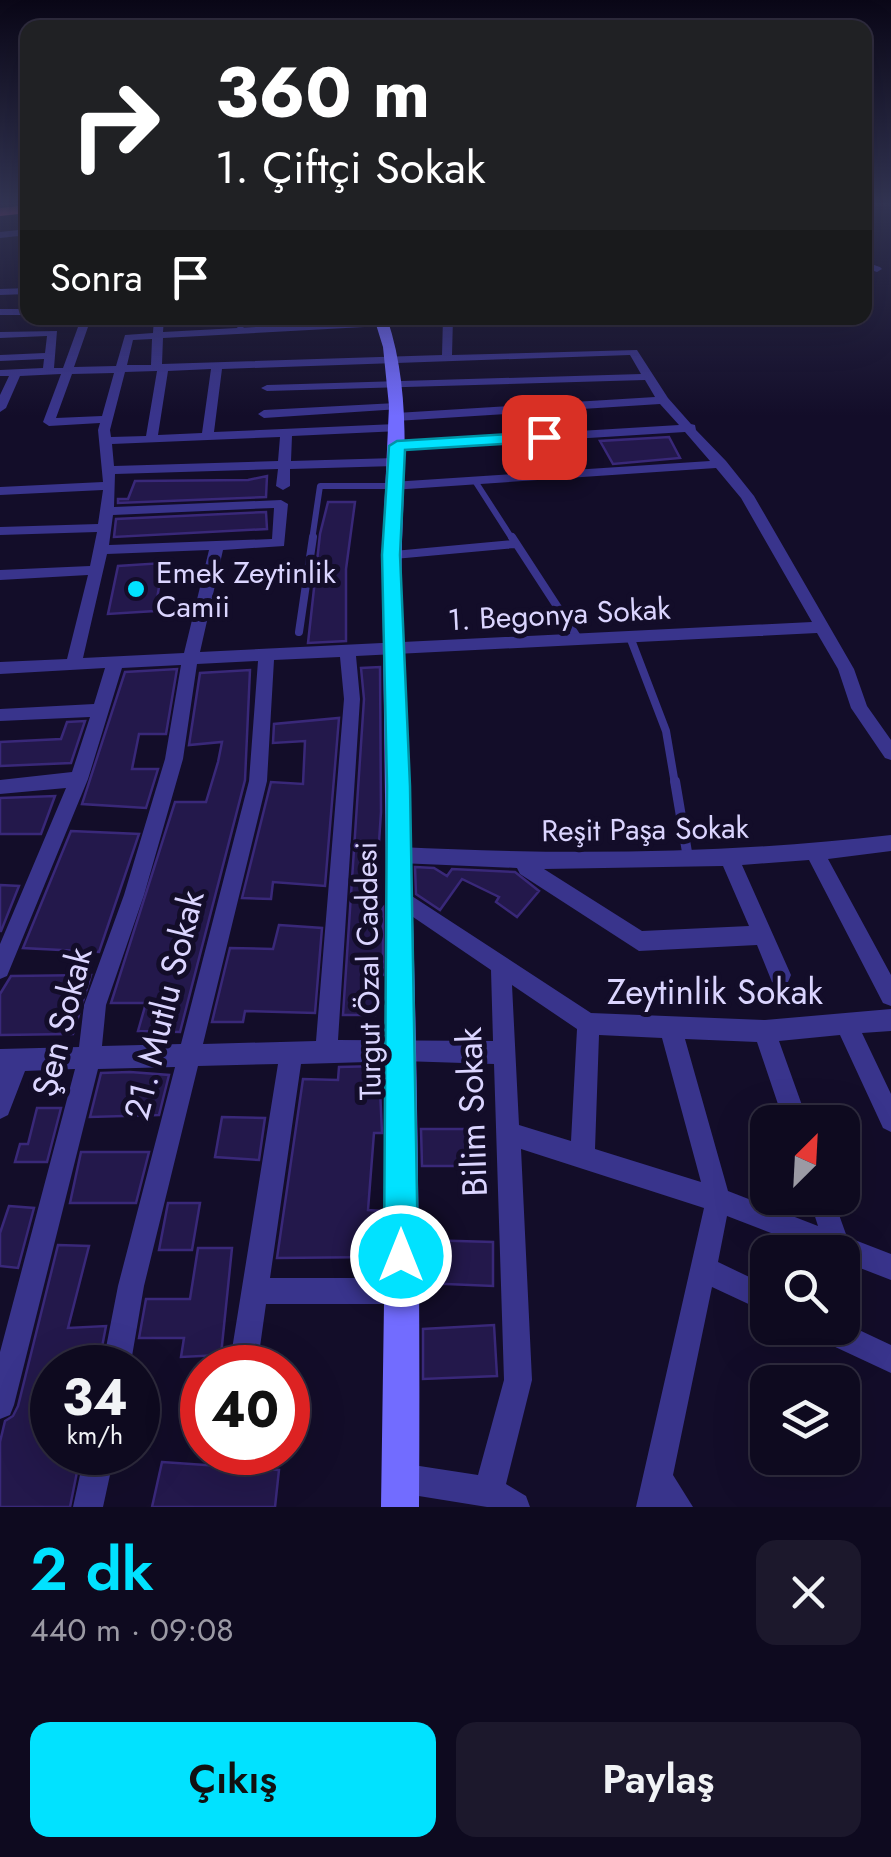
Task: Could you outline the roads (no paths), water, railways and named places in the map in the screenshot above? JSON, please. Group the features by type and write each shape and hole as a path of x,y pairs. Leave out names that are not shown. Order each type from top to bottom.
{"street":[{"path":"82,325 70,371 48,422 107,419"},
{"path":"151,439 160,368 159,325"},
{"path":"73,664 102,550 110,486 107,419 129,336 317,325"},
{"name":"Turgut Özal Caddesi","path":"383,325 395,424 391,555 402,1050 400,1492"},
{"path":"395,424 447,358 448,325"},
{"path":"0,335 53,333 48,372"},
{"path":"447,358 633,352 663,400 748,496 855,687 859,708 891,752"},
{"path":"0,358 50,356"},
{"path":"262,434 270,364"},
{"path":"0,373 270,364 395,424 474,482 722,464"},
{"path":"207,436 217,366"},
{"path":"0,408 16,372"},
{"path":"110,470 284,465 395,424 647,377"},
{"path":"267,388 395,424"},
{"path":"106,441 286,433 663,400"},
{"path":"264,414 395,424 690,428"},
{"path":"283,486 286,433"},
{"path":"0,491 110,486"},
{"path":"102,550 279,542 281,504 107,511"},
{"path":"0,531 105,528"},
{"name":"Şen Sokak","path":"0,1405 89,1060 95,1004 134,895 174,759 217,545"},
{"path":"0,574 95,570"},
{"name":"1. Begonya Sokak","path":"0,668 821,628"},
{"path":"326,1051 352,699 348,652"},
{"name":"21. Mutlu Sokak","path":"120,1345 131,1286 258,782 266,657"},
{"path":"0,969 79,779 114,663"},
{"path":"0,715 100,710"},
{"path":"0,787 79,779"},
{"name":"Reşit Paşa Sokak","path":"399,854 524,862 688,860 815,853 891,843"},
{"path":"815,853 891,996"},
{"path":"729,857 780,976"},
{"path":"524,862 527,868 639,942 761,935"},
{"name":"Zeytinlik Sokak","path":"398,896 588,1024 765,1030 891,1020"},
{"name":"Bilim Sokak","path":"501,967 518,1380 502,1499"},
{"path":"583,1154 588,1024"},
{"path":"847,1025 891,1120"},
{"path":"671,1029 718,1200 655,1494 678,1507"},
{"path":"765,1030 790,1105"},
{"path":"0,1107 9,1060 326,1051 505,1053"},
{"path":"246,1345 292,1053"},
{"path":"508,1133 583,1154 816,1235"},
{"path":"860,1253 891,1267"},
{"path":"704,1269 750,1291"},
{"path":"255,1291 401,1291"},
{"path":"860,1344 891,1359"},
{"path":"88,1507 95,1475"},
{"path":"400,1492 502,1499"}],"lane":[{"path":"238,331 242,325"},
{"path":"299,632 320,486 395,424"},
{"path":"474,482 578,640"},
{"path":"391,555 514,544"},
{"path":"630,638 666,731 688,860"}],"place":[{"name":"Emek Zeytinlik Camii","path":"136,589"}]}
